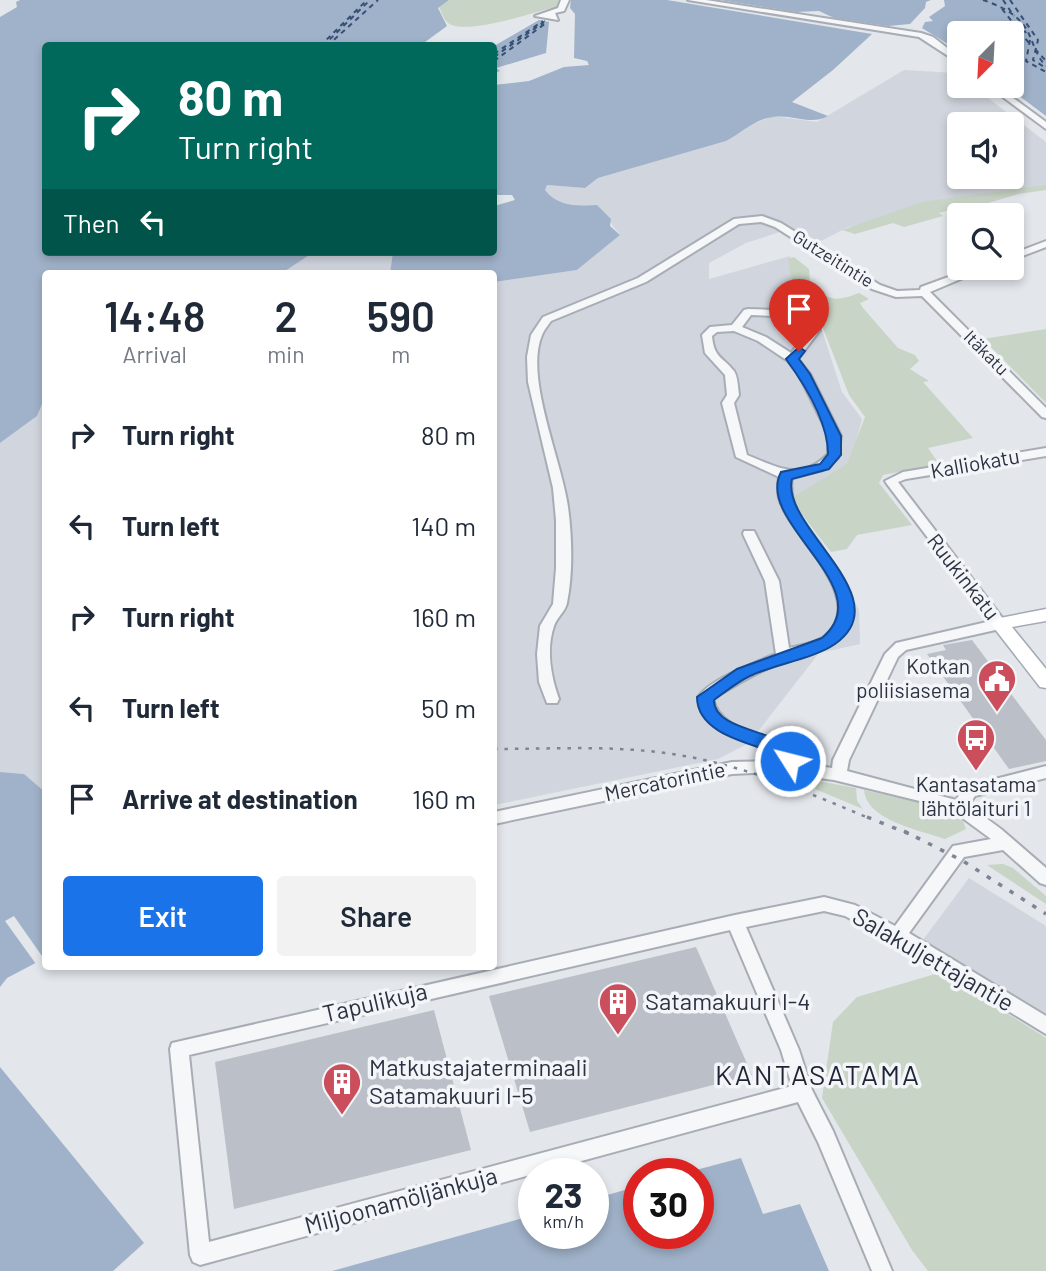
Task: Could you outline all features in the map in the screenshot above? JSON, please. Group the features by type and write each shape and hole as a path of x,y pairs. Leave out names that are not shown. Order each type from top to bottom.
{"main road":[{"path":"1000,624 1046,615"},
{"name":"Ruukinkatu","path":"1000,624 1046,682"}],"street":[{"path":"551,13 561,9 565,0"},
{"path":"692,0 921,35 947,52"},
{"path":"1008,98 1046,126"},
{"name":"Gutzeitintie","path":"552,699 544,682 544,666 547,626 560,605 562,506 535,390 532,354 537,328 547,319 642,280 737,220 762,219 778,225 876,287 896,294 925,293 925,289 930,286 947,280"},
{"path":"1024,252 1046,244"},
{"name":"Itäkatu","path":"925,293 1046,415"},
{"path":"735,328 748,312 802,314 811,319 814,330 792,359"},
{"path":"735,328 762,339 792,359 804,374 835,436 834,455 824,467 805,474 786,475 742,457 728,403 733,395 730,374 710,357 707,335 714,329 735,328"},
{"name":"Kalliokatu","path":"903,476 1046,452"},
{"path":"786,475 783,485 786,503 834,573 844,596 846,614 840,631 828,641 742,673 705,697 705,708 712,719 740,733 785,749 791,755 790,768"},
{"name":"Ruukinkatu","path":"903,476 891,481 892,486 1000,624"},
{"path":"749,534 772,581 783,656"},
{"path":"839,776 841,760 892,654 901,646 1000,624"},
{"name":"Mercatorintie","path":"497,817 732,768 769,766 839,776 933,798 963,810 1004,843"},
{"path":"963,810 964,798 970,791 1046,772"},
{"path":"898,935 959,851 1004,843 1046,878"},
{"name":"Salakuljettajantie","path":"735,922 824,904 849,910 898,935 1046,1026"},
{"path":"735,922 790,1050 803,1092 826,1137 882,1271"},
{"name":"Tapulikuja","path":"179,1049 735,922"},
{"name":"Miljoonamöljänkuja","path":"179,1049 200,1255 803,1092"}],"shaded area":[{"path":"904,70 947,73 947,98 988,98 1006,112 947,112 947,189 1024,189 1024,125 1046,142 1046,187 967,203 947,203 947,207 848,227 819,242 804,245 783,231 746,243 709,263 709,279 790,256 800,297 794,300 795,306 814,316 820,324 842,392 862,419 849,468 840,469 800,500 797,510 822,542 859,610 860,644 819,653 749,743 718,759 497,804 497,282 577,270 620,235 597,205 573,206 552,199 545,190 547,185 585,188 598,178 726,141 743,129 772,116 817,122"},
{"path":"308,256 392,256 390,270 287,270"},
{"path":"42,404 42,790 24,774 0,772 0,443 37,416"},
{"path":"969,878 1046,926 1046,1020 920,944"}],"green space":[{"path":"449,0 563,0 561,7 555,9 466,27 455,26 445,19 439,7"},
{"path":"1046,185 1046,190 1018,194 988,203 947,203 947,211 939,213 943,216 904,227 893,223 855,234 842,230 922,202"},
{"path":"794,257 809,269 810,285 822,294 838,299 859,293 869,299 860,303 863,308 898,348 915,355 919,361 910,369 929,381 923,382 973,438 928,448 939,464 883,475 879,483 912,525 857,535 847,549 831,552 790,499 847,464 865,417 849,395 821,323 796,307 788,259"},
{"path":"1046,329 1046,403 983,339"},
{"path":"779,774 856,788 857,801 863,809"},
{"path":"864,790 926,804 963,821 966,829 945,839 909,828 884,817 874,809 867,801"},
{"path":"1003,864 1013,868 1046,896 1046,904 987,865"},
{"path":"942,972 1046,1038 1046,1271 928,1271 912,1250 822,1098 833,1022 857,997"}],"water":[{"path":"449,0 438,8 447,26 425,42 42,42 42,256 308,256 287,270 42,270 42,404 37,416 0,443 0,17 17,7 16,2"},
{"path":"571,0 667,0 872,34 833,70 792,102 828,116 815,120 766,118 726,141 598,178 585,188 547,185 545,190 556,200 575,205 597,205 611,219 610,226 620,235 577,270 497,282 497,270 390,270 392,256 497,256 497,205 515,200 512,195 497,195 497,85 529,81 564,67 589,65 587,61 574,58 575,14 570,8"},
{"path":"720,0 931,0 926,2 925,8 910,24 888,26 834,18 819,11 796,12"},
{"path":"944,0 1046,0 1046,116 1022,98 1024,21 947,21 947,44 922,28 925,22 933,21 929,17 945,6"},
{"path":"539,20 549,22 546,53 497,68 497,44"},
{"path":"0,772 24,774 42,790 42,960 7,978 0,987"},
{"path":"0,1067 144,1243 113,1271 0,1271"},
{"path":"741,1158 763,1214 800,1204 829,1271 332,1271 518,1219 518,1249 609,1249 609,1194 623,1191 623,1249 714,1249 714,1165"}],"pier":[{"path":"14,916 42,956 42,960 36,964 5,921"}],"building":[{"name":"Kotkan poliisiasema","path":"972,640 999,676 1006,674 1014,684 1005,686 1046,740 1046,761 1009,769 927,654 946,650 943,645"},
{"name":"Satamakuuri I-4","path":"696,947 752,1075 530,1132 489,996"},
{"name":"Matkustajaterminaali Satamakuuri I-5","path":"434,1010 471,1150 234,1209 215,1062"}],"ferry route":[{"path":"324,42 367,0"},
{"path":"327,42 370,0"},
{"path":"331,42 378,0"},
{"path":"983,0 1014,16"},
{"path":"1003,0 1014,16"},
{"path":"1010,0 1038,40 1036,49"},
{"path":"1002,9 1029,43"},
{"path":"1014,16 1028,32 1036,49"},
{"path":"497,52 543,21"},
{"path":"497,59 546,23 544,21"},
{"path":"497,55 544,22"},
{"path":"1030,40 1026,61 1046,72"},
{"path":"1036,50 1033,60 1046,68"},
{"path":"1037,51 1046,61"},
{"path":"1037,51 1046,66"}],"railway":[{"path":"497,749 628,749 672,754 773,780 871,819"},
{"path":"867,817 911,835"},
{"path":"904,831 911,835"},
{"path":"911,835 963,861 1046,914"}],"place":[{"name":"Kotkan poliisiasema","path":"997,713"},
{"name":"Kantasatama lähtölaituri 1","path":"976,772"},
{"name":"Satamakuuri I-4","path":"618,1036"},
{"name":"Matkustajaterminaali Satamakuuri I-5","path":"342,1116"}],"district":[{"name":"KANTASATAMA","path":"818,1075"}],"route":[{"path":"790,761 791,755 785,749 740,733 712,719 705,708 705,697 742,673 800,649 828,641 840,631 846,614 844,596 834,573 786,503 783,485 786,475 805,474 824,467 834,455 835,436 804,374 792,359 799,351"}]}
